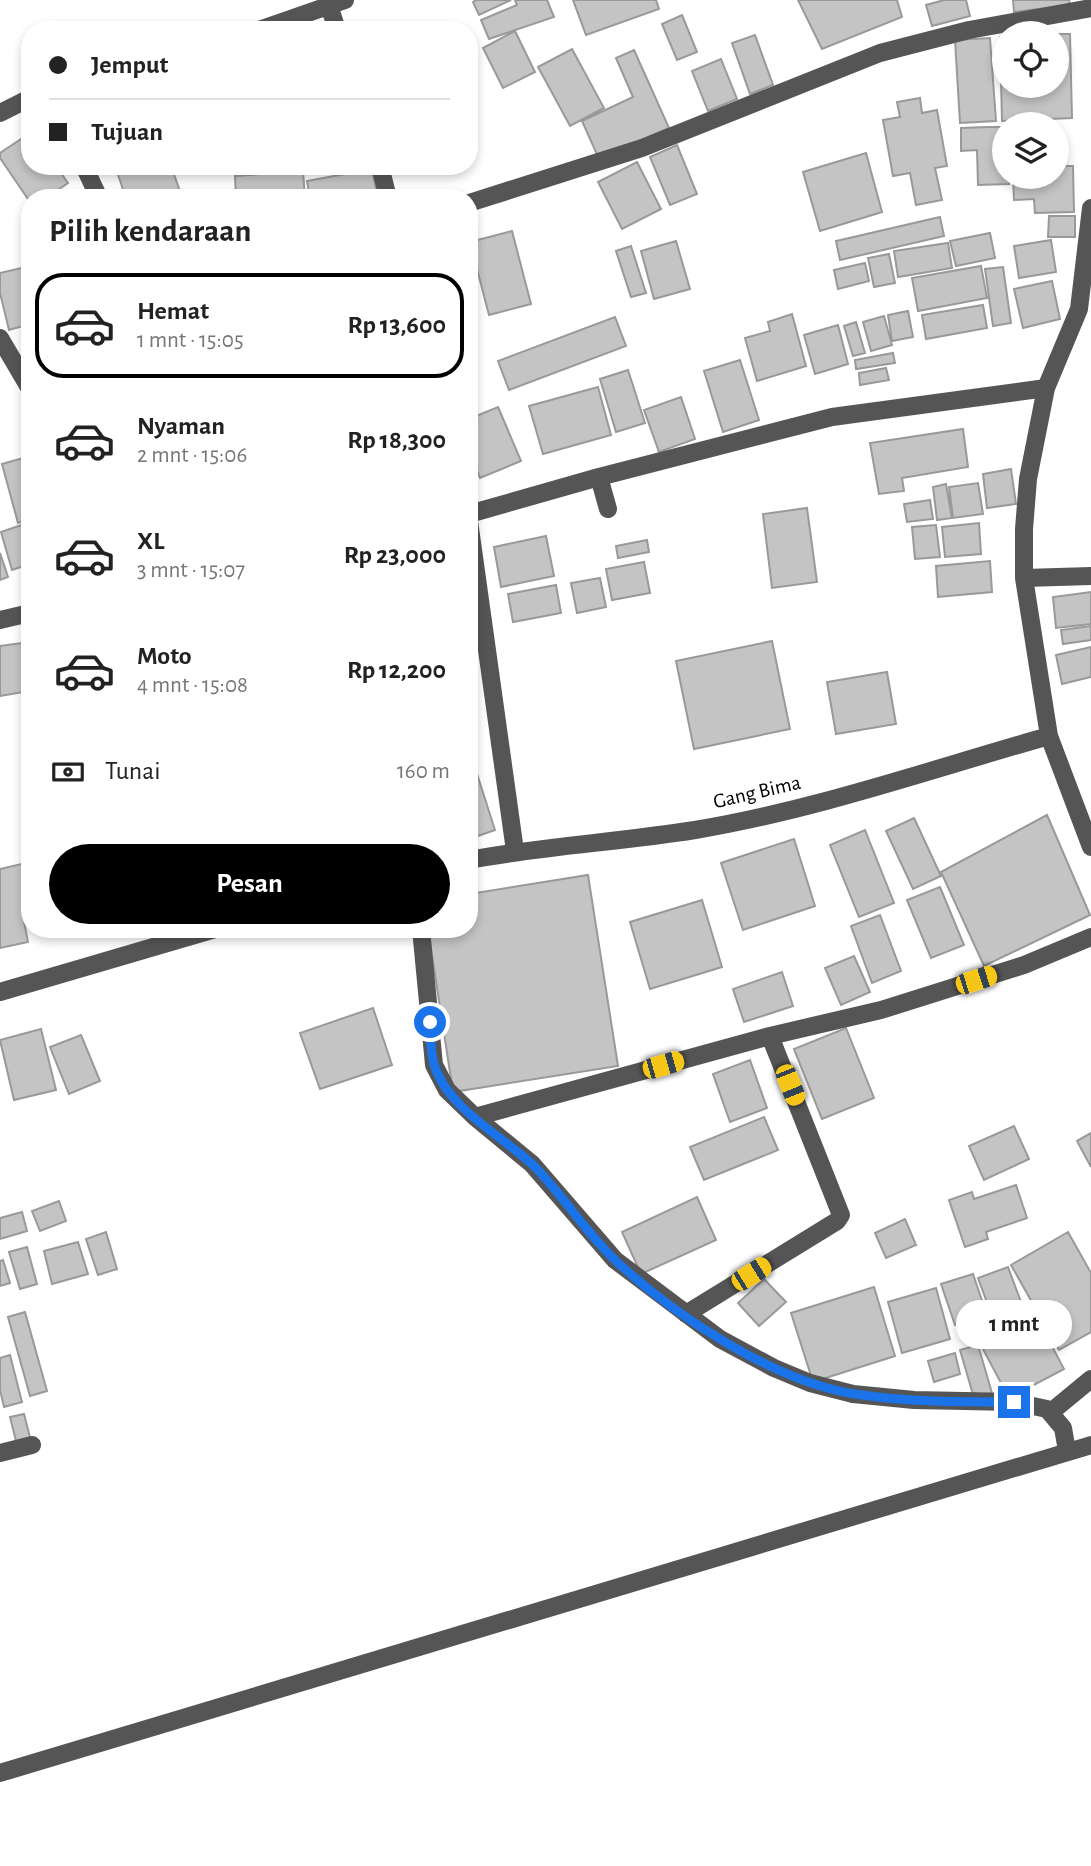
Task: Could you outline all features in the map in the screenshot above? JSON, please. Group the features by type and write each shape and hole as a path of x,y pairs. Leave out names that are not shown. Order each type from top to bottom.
{"street":[{"path":"285,21 337,3 337,21"},
{"path":"478,200 642,148 880,53 969,30 1091,8"},
{"path":"0,113 21,102"},
{"path":"1091,208 1079,309 1046,388 1028,479 1024,578 1049,736 1091,847"},
{"path":"0,338 21,374"},
{"path":"478,511 832,417 1046,388"},
{"path":"599,477 608,509"},
{"path":"1024,578 1091,576"},
{"path":"478,586 515,851"},
{"path":"0,620 21,615"},
{"name":"Gang Bima","path":"478,858 515,851 696,830 832,798 1049,736"},
{"path":"475,1117 770,1036 881,1010 1024,965 1091,937"},
{"path":"0,992 184,938"},
{"path":"422,938 434,1065 447,1090 532,1164 615,1260 731,1345 774,1368 810,1383 853,1394 914,1400 1014,1402 1051,1412 1063,1428 1067,1451"},
{"path":"686,1314 841,1215 770,1036"},
{"path":"1051,1412 1091,1379"},
{"path":"0,1453 32,1445"},
{"path":"0,1773 1091,1445"}],"building":[{"path":"511,0 479,15 473,2"},
{"path":"515,0 547,0 554,17 489,39 481,20 517,5"},
{"path":"573,0 656,0 659,9 586,35"},
{"path":"798,0 897,0 902,17 822,49"},
{"path":"944,0 966,0 970,16 932,26 926,5"},
{"path":"1013,0 1069,0 1070,5 1014,12"},
{"path":"682,15 697,52 677,60 662,24"},
{"path":"515,31 535,72 503,88 483,48"},
{"path":"1070,34 1072,118 1069,118 1069,112 1002,112 1001,98 1069,98"},
{"path":"755,35 773,85 750,94 732,43"},
{"path":"990,38 992,98 994,98 995,112 992,112 992,121 960,123 955,40"},
{"path":"572,49 604,108 570,126 538,67"},
{"path":"634,50 669,128 599,159 582,121 633,97 616,58"},
{"path":"721,59 737,99 708,111 692,71"},
{"path":"920,98 922,113 937,110 947,166 935,168 942,200 916,205 910,173 893,176 883,120 900,117 897,102"},
{"path":"992,127 992,185 978,185 977,150 961,151 961,128"},
{"path":"21,139 21,175 62,175 68,183 59,189 21,189 0,158 0,153"},
{"path":"677,145 697,194 670,205 650,157"},
{"path":"866,153 882,212 820,231 803,172"},
{"path":"637,162 661,209 622,229 598,182"},
{"path":"1069,166 1073,166 1074,212 1035,213 1034,199 1014,200 1014,189 1069,189"},
{"path":"118,175 174,175 179,189 123,189"},
{"path":"303,175 304,189 236,189 235,176"},
{"path":"340,175 373,175 376,189 308,189 307,181"},
{"path":"1049,216 1075,216 1075,237 1048,237"},
{"path":"940,217 944,236 840,260 836,241"},
{"path":"512,231 531,304 489,315 478,273 478,240"},
{"path":"990,233 995,258 956,266 950,241"},
{"path":"1051,240 1056,272 1019,278 1014,246"},
{"path":"676,241 690,289 654,299 641,251"},
{"path":"948,243 952,268 898,277 894,251"},
{"path":"631,246 646,293 631,297 616,251"},
{"path":"889,254 895,283 874,287 868,258"},
{"path":"865,263 869,281 838,289 834,270"},
{"path":"981,266 987,298 918,311 912,278"},
{"path":"1003,267 1011,323 993,326 985,269"},
{"path":"21,268 21,327 9,330 0,293 0,273"},
{"path":"1052,281 1060,319 1023,328 1014,289"},
{"path":"983,305 987,328 926,339 922,315"},
{"path":"908,311 913,337 892,341 888,315"},
{"path":"792,314 806,366 757,381 745,338 770,331 768,322"},
{"path":"884,316 892,345 871,351 863,322"},
{"path":"615,317 626,346 509,390 498,361"},
{"path":"856,322 865,353 853,356 844,326"},
{"path":"838,325 848,364 815,374 804,335"},
{"path":"893,353 895,363 856,369 855,360"},
{"path":"740,360 759,420 723,432 704,371"},
{"path":"886,368 889,380 860,385 859,373"},
{"path":"628,370 645,423 616,432 600,379"},
{"path":"598,387 611,435 543,454 529,406"},
{"path":"681,397 695,439 659,452 644,410"},
{"path":"498,407 521,461 480,478 478,415"},
{"path":"963,429 968,467 902,478 904,491 879,494 870,443"},
{"path":"21,459 21,522 18,523 2,464"},
{"path":"1011,469 1016,504 987,508 983,474"},
{"path":"978,483 983,514 953,518 949,487"},
{"path":"946,484 952,518 937,520 933,487"},
{"path":"930,500 933,519 907,522 904,504"},
{"path":"807,508 817,582 772,588 763,514"},
{"path":"979,523 981,554 945,557 942,527"},
{"path":"21,525 21,567 12,570 1,532"},
{"path":"936,525 940,557 915,559 912,527"},
{"path":"546,536 554,576 501,587 494,547"},
{"path":"647,540 649,552 618,558 616,546"},
{"path":"0,553 8,577 0,580"},
{"path":"990,561 992,592 938,597 936,566"},
{"path":"644,562 650,593 612,600 606,569"},
{"path":"600,578 606,607 577,613 571,583"},
{"path":"556,585 561,613 513,622 508,594"},
{"path":"1091,592 1091,624 1056,628 1053,597"},
{"path":"1091,626 1091,640 1063,644 1061,630"},
{"path":"772,641 790,729 694,749 676,661"},
{"path":"21,643 21,692 0,696 0,646"},
{"path":"1091,647 1091,677 1062,684 1056,655"},
{"path":"887,672 896,724 836,734 827,682"},
{"path":"478,777 495,830 478,836"},
{"path":"1047,815 1090,915 984,966 941,872"},
{"path":"914,818 941,876 913,889 886,831"},
{"path":"865,830 894,903 859,917 830,845"},
{"path":"794,839 815,906 743,930 721,863"},
{"path":"21,864 21,938 27,938 28,942 0,948 0,869"},
{"path":"588,875 618,1066 453,1092 429,938 478,938 478,893"},
{"path":"940,887 964,945 931,958 907,900"},
{"path":"702,900 722,967 650,989 630,922"},
{"path":"880,915 901,971 872,983 851,926"},
{"path":"854,956 870,992 841,1005 825,968"},
{"path":"782,972 793,1006 744,1022 733,989"},
{"path":"373,1008 392,1065 320,1089 300,1033"},
{"path":"846,1028 874,1098 822,1119 794,1049"},
{"path":"41,1029 56,1090 14,1100 0,1040"},
{"path":"81,1035 100,1081 69,1094 50,1047"},
{"path":"750,1060 767,1108 730,1122 713,1074"},
{"path":"764,1117 778,1150 704,1180 690,1147"},
{"path":"1014,1126 1029,1159 984,1180 969,1146"},
{"path":"1091,1133 1091,1167 1077,1141"},
{"path":"1016,1185 1027,1218 986,1232 988,1239 965,1247 949,1200 972,1192 974,1199"},
{"path":"697,1197 716,1240 641,1274 622,1232"},
{"path":"59,1201 66,1221 40,1231 32,1211"},
{"path":"22,1212 27,1231 0,1239 0,1218"},
{"path":"905,1219 916,1245 886,1258 875,1233"},
{"path":"106,1232 117,1269 98,1275 86,1239"},
{"path":"1068,1232 1091,1273 1091,1332 1059,1350 1011,1265"},
{"path":"78,1242 88,1274 52,1284 44,1251"},
{"path":"27,1247 37,1284 20,1289 9,1252"},
{"path":"3,1260 10,1283 0,1286 0,1261"},
{"path":"1008,1267 1024,1310 994,1321 978,1278"},
{"path":"973,1274 987,1315 955,1325 941,1284"},
{"path":"764,1279 786,1302 759,1326 738,1303"},
{"path":"874,1287 895,1356 813,1382 791,1313"},
{"path":"936,1288 950,1339 902,1353 888,1302"},
{"path":"1032,1308 1064,1369 1009,1398 977,1338"},
{"path":"25,1312 47,1391 30,1396 8,1317"},
{"path":"978,1345 992,1393 974,1398 960,1350"},
{"path":"955,1353 960,1374 934,1382 928,1361"},
{"path":"10,1355 22,1402 4,1407 0,1390 0,1358"},
{"path":"24,1414 31,1441 17,1445 10,1417"}],"route":[{"path":"430,1022 434,1065 455,1100 532,1164 566,1200 615,1260 639,1281 720,1339 774,1368 810,1383 853,1394 914,1400 1014,1402"}]}
